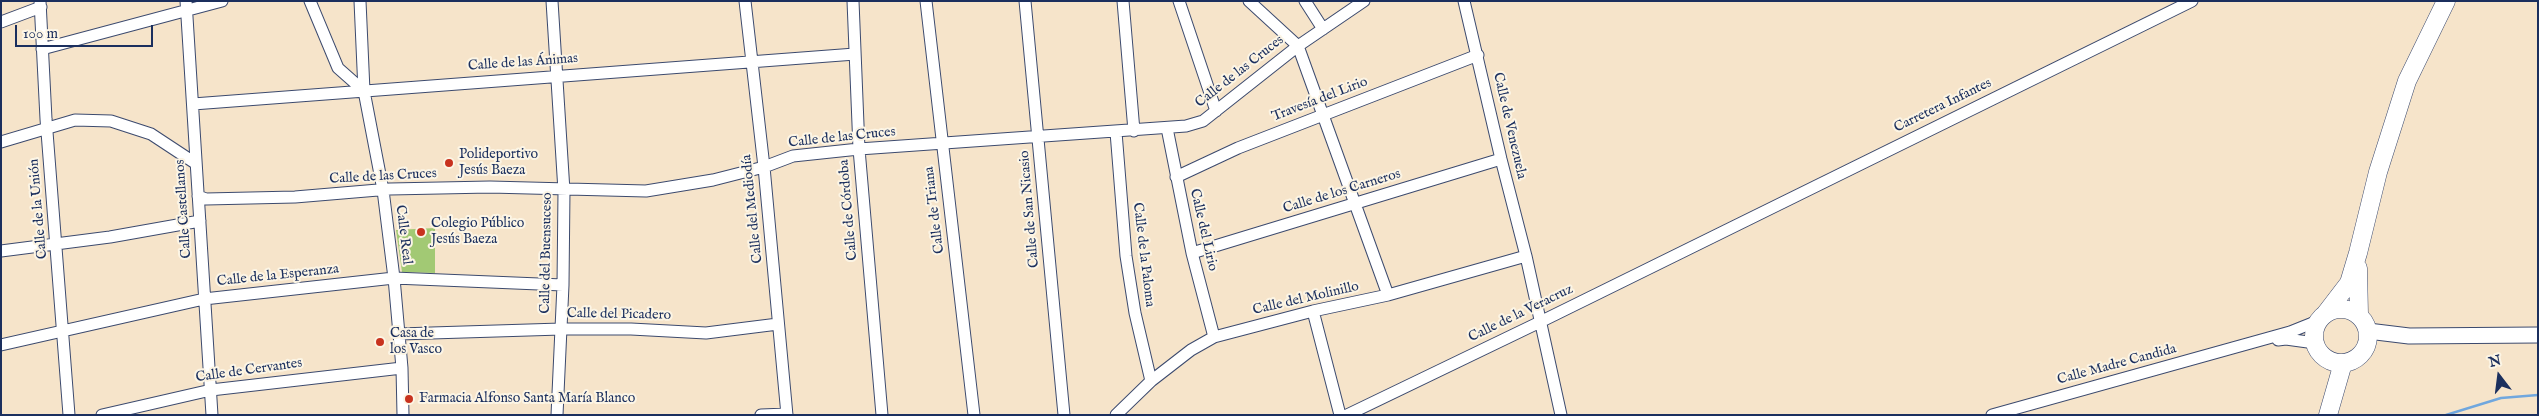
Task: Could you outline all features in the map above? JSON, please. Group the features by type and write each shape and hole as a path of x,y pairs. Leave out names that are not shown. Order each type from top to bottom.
{"main road":[{"path":"2329,410 2320,350 2314,335 2323,317 2349,283 2378,172 2407,81 2446,1"},
{"path":"2320,350 2343,363 2352,361 2365,348 2368,330 2359,315 2358,253"},
{"path":"2323,317 2343,309 2359,315"},
{"path":"2329,410 2343,363"}],"street":[{"path":"42,49 186,6 222,1"},
{"path":"310,1 338,68 364,91"},
{"name":"Calle Real","path":"360,1 364,91 383,190 394,278 404,415"},
{"name":"Calle del Buensuceso","path":"552,1 555,75 564,191 563,285 557,415"},
{"name":"Calle del Mediodía","path":"745,1 764,167 787,414"},
{"name":"Calle de Córdoba","path":"853,1 859,149 882,415"},
{"name":"Calle de Triana","path":"926,1 974,415"},
{"name":"Calle de San Nicasio","path":"1025,1 1064,415"},
{"path":"1123,1 1134,131"},
{"path":"1180,1 1216,111"},
{"path":"1248,1 1298,46 1388,295"},
{"path":"1305,1 1323,29"},
{"name":"Calle de las Cruces","path":"198,196 206,199 295,197 383,190 490,187 564,191 646,192 713,180 764,167 793,156 859,149 1167,128 1203,121 1298,46 1364,1"},
{"name":"Calle de Venezuela","path":"1464,1 1478,55 1500,159 1526,256 1561,415"},
{"name":"Carretera Infantes","path":"1707,238 2192,1"},
{"path":"1,22 40,4"},
{"name":"Calle de la Unión","path":"40,4 47,128 69,415"},
{"name":"Calle Castellanos","path":"186,6 212,415"},
{"name":"Calle de las Ánimas","path":"193,104 555,75 854,54"},
{"name":"Travesía del Lirio","path":"1176,177 1238,148 1478,55"},
{"path":"1,142 75,120 111,120 151,134 195,163"},
{"name":"Calle del Lirio","path":"1167,128 1192,253 1214,337"},
{"name":"Calle de la Paloma","path":"1116,132 1126,256 1135,313 1151,381"},
{"name":"Calle de los Carneros","path":"1192,253 1500,159"},
{"path":"1,251 57,245 200,221"},
{"name":"Calle de la Veracruz","path":"1347,415 1540,322 1707,238"},
{"name":"Calle del Molinillo","path":"1116,415 1151,381 1192,350 1214,337 1313,311 1388,295 1526,256"},
{"name":"Calle de la Esperanza","path":"1,345 204,299 394,278 563,285"},
{"path":"1313,311 1340,415"},
{"name":"Calle Madre Candida","path":"1992,415 2290,332 2323,317"},
{"name":"Calle del Picadero","path":"399,334 561,329 631,329 706,333 778,324"},
{"path":"2368,330 2409,336 2538,335"},
{"name":"Calle Madre Candida","path":"2249,344 2286,339 2320,350"},
{"name":"Calle de Cervantes","path":"102,415 210,390 402,368"},
{"path":"761,415 787,414"}],"green space":[{"path":"435,228 435,273 402,272 396,230"}],"waterway":[{"path":"2446,415 2501,398 2538,395"}],"place":[{"name":"Polideportivo Jesús Baeza","path":"449,163"},
{"name":"Colegio Público Jesús Baeza","path":"421,232"},
{"name":"Casa de los Vasco","path":"380,342"},
{"name":"Farmacia Alfonso Santa María Blanco","path":"409,399"}]}
